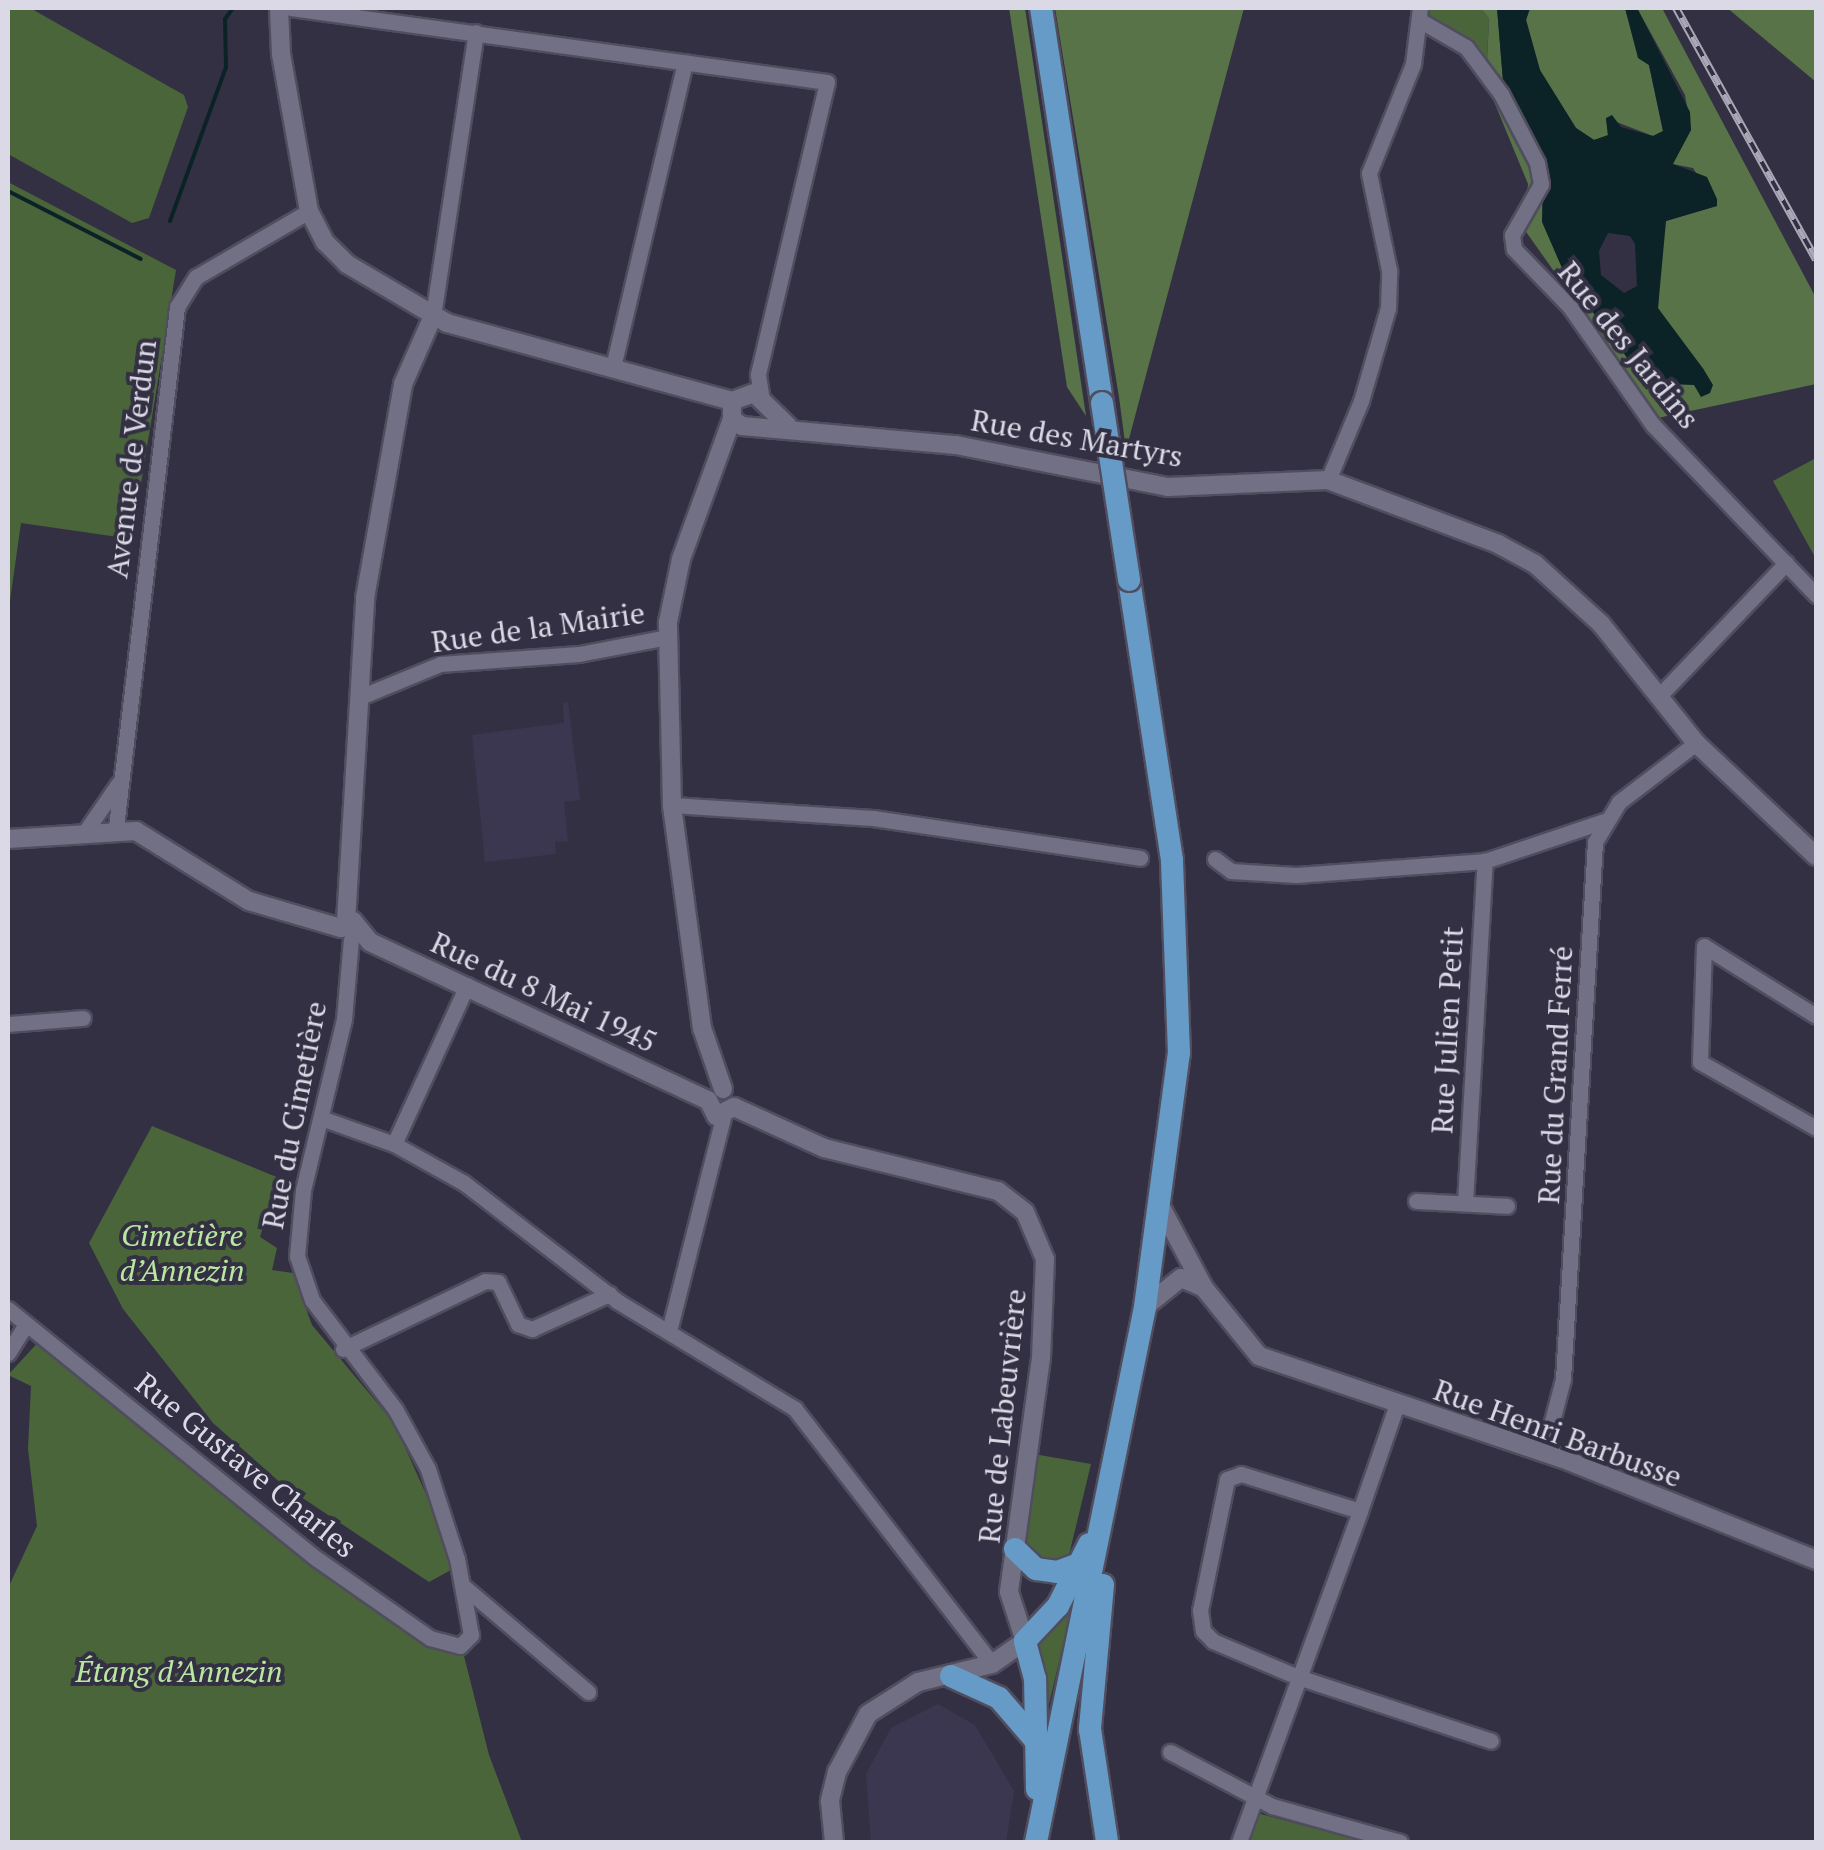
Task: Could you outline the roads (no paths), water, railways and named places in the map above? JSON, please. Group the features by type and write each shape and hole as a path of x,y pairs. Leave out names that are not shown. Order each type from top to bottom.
{"main road":[{"path":"1034,1842 1145,1307 1162,1209 1180,1053 1172,860 1041,8"},
{"path":"1034,1842 1035,1679 1024,1641 1058,1606 1102,1518"},
{"path":"1102,1518 1109,1538 1090,1729 1107,1842"},
{"path":"1016,1549 1036,1569 1058,1572 1078,1564"},
{"path":"951,1676 1000,1698 1036,1741"}],"street":[{"path":"279,8 280,54 310,210 325,242 346,264 434,316 613,367 742,413 764,402"},
{"path":"291,8 827,82 758,375 722,450 680,560 668,637 672,805 702,1028 715,1094 729,1112 670,1331"},
{"path":"1328,480 1361,401 1388,308 1388,270 1369,173 1413,64 1420,14"},
{"name":"Rue des Jardins","path":"1420,14 1466,47 1501,94 1538,163 1536,198 1512,235 1514,249 1570,307 1652,424 1816,594"},
{"path":"349,931 365,598 403,384 434,316 476,32"},
{"path":"613,367 685,62"},
{"name":"Avenue de Verdun","path":"102,828 118,784 177,307 196,277 310,210"},
{"path":"758,375 764,402 788,426"},
{"path":"742,413 764,402"},
{"name":"Rue des Martyrs","path":"742,413 788,426 956,445 1168,487 1328,480 1524,556 1601,624 1696,743 1816,856"},
{"path":"1659,696 1786,563"},
{"name":"Rue de la Mairie","path":"360,697 440,664 579,654 668,637"},
{"path":"1215,859 1232,872 1296,875 1485,860 1604,821 1696,743"},
{"name":"Avenue de Verdun","path":"102,828 105,806 118,784"},
{"path":"672,805 872,818 1140,858"},
{"name":"Rue du Grand Ferré","path":"1544,1452 1563,1378 1595,842 1604,821"},
{"path":"8,839 102,828"},
{"name":"Rue du 8 Mai 1945","path":"102,828 156,838 249,900 349,931 715,1094"},
{"name":"Rue Julien Petit","path":"1465,1203 1485,860"},
{"name":"Rue du Cimetière","path":"349,931 344,1019 300,1207 297,1256 312,1300 343,1349 395,1409 428,1469 463,1586 471,1635 460,1646"},
{"path":"1816,1016 1704,946 1700,1062 1816,1128"},
{"path":"394,1144 467,985"},
{"path":"8,1024 83,1018"},
{"name":"Rue de Labeuvrière","path":"729,1112 824,1148 968,1180 1025,1212 1046,1259 1042,1358 1009,1592 1024,1641"},
{"path":"321,1118 394,1144 504,1208 609,1294 805,1419 992,1664"},
{"path":"1416,1200 1506,1206"},
{"path":"1162,1209 1204,1288"},
{"path":"1145,1307 1181,1278 1204,1288"},
{"path":"343,1349 485,1280 498,1282 518,1324 532,1329 609,1294"},
{"name":"Rue Henri Barbusse","path":"1204,1288 1248,1344 1277,1364 1544,1452 1816,1560"},
{"name":"Rue Gustave Charles","path":"8,1309 317,1559 430,1638 460,1646"},
{"path":"8,1353 26,1324"},
{"path":"1239,1842 1252,1796 1397,1404"},
{"path":"1360,1511 1241,1474 1228,1479 1200,1610 1204,1631 1213,1641 1298,1677 1491,1741"},
{"path":"463,1586 588,1692"},
{"path":"834,1842 830,1801 855,1732 889,1696 992,1664 1024,1641"},
{"path":"1170,1752 1252,1796 1400,1842"}],"waterway":[{"path":"170,221 226,67 225,19 233,8"},
{"path":"8,191 141,259"}],"railway":[{"path":"1676,8 1816,260"}],"park label":[{"name":"Cimetière d’Annezin","path":"182,1252"},
{"name":"Étang d’Annezin","path":"179,1671"}]}
